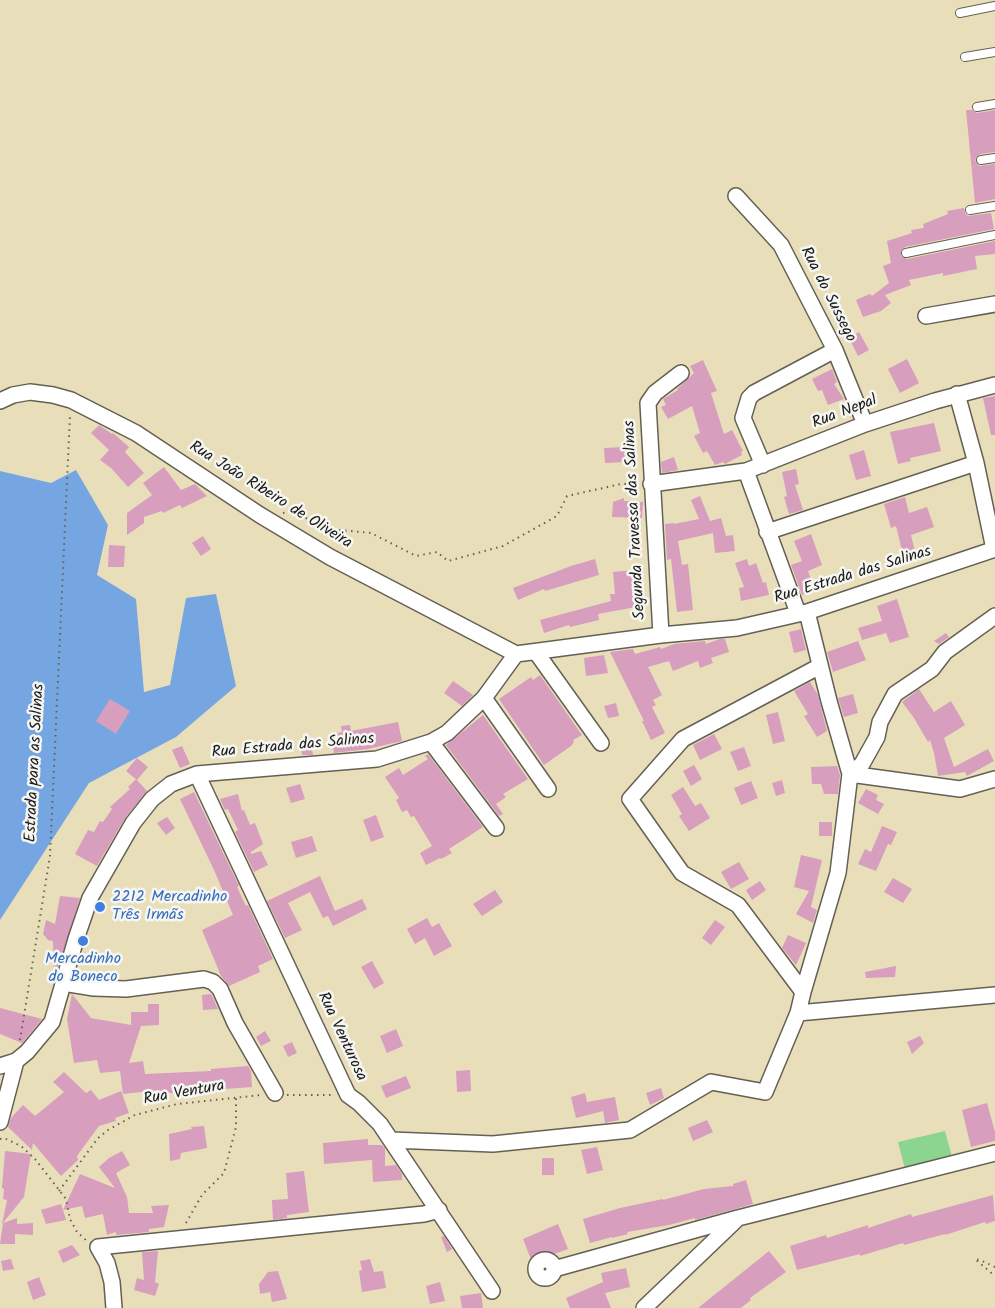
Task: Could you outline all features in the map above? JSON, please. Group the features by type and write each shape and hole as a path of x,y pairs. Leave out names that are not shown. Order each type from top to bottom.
{"street":[{"name":"Rua do Sussego","path":"736,196 781,245 835,350 866,423"},
{"path":"926,316 995,304"},
{"path":"763,465 744,418 749,398 754,393 835,350"},
{"name":"Segunda Travessa das Salinas","path":"660,635 648,403 655,393 681,373"},
{"name":"Rua Nepal","path":"746,471 866,423 957,394 995,385"},
{"name":"Rua João Ribeiro de Oliveira","path":"0,401 12,395 30,392 71,400 136,433 330,557 516,654"},
{"path":"957,394 976,463 995,549"},
{"path":"767,532 976,463"},
{"path":"391,1140 493,1144 630,1130 711,1082 765,1092 798,1013 838,873 850,774 820,666 803,613 767,532 746,471 651,484"},
{"name":"Rua Estrada das Salinas","path":"0,1066 16,1061 27,1052 52,1022 90,898 133,823 152,799 171,784 197,774 377,759 431,742 447,733 484,698 516,654 660,635 737,628 803,613 995,549"},
{"path":"850,774 862,764 877,737 880,722 895,694 932,669 945,652 995,616"},
{"path":"536,652 601,743"},
{"path":"803,992 738,905 682,873 630,799 683,739 820,666"},
{"path":"484,698 548,789"},
{"path":"431,742 496,828"},
{"name":"Rua Venturosa","path":"197,774 348,1095 380,1124 492,1291"},
{"path":"850,774 960,789 995,779"},
{"path":"63,983 94,988 126,988 204,979 213,982 220,989 275,1093"},
{"path":"798,1013 995,995"},
{"path":"0,1122 16,1061"},
{"path":"554,1269 738,1218 995,1153"},
{"path":"114,1308 112,1282 107,1263 98,1247 424,1214 439,1210"},
{"path":"644,1308 738,1218"}],"lane":[{"path":"960,13 995,6"},
{"path":"965,57 995,52"},
{"path":"977,107 995,105"},
{"path":"981,160 995,158"},
{"path":"970,210 995,206"},
{"path":"906,254 995,235"}],"path":[{"name":"Estrada para as Salinas","path":"16,1061 50,856 71,400"},
{"path":"282,513 293,512 329,529 371,533 416,556 438,552 448,561 503,546 557,516 567,496 621,484 651,484"},
{"name":"Rua Ventura","path":"59,1191 98,1138 135,1115 177,1104 275,1093 291,1096 348,1095"},
{"path":"187,1223 202,1195 224,1173 236,1127 236,1097"},
{"path":"0,1139 4,1138 21,1146 35,1159 66,1199 70,1219 77,1232 98,1247"},
{"path":"995,1267 975,1259 995,1276"}],"green space":[{"path":"945,1131 952,1157 905,1169 898,1142"}],"water":[{"path":"76,470 108,525 97,575 136,599 144,692 170,685 186,598 216,594 236,686 176,737 89,783 0,920 0,471 51,483"}],"building":[{"path":"966,110 977,113 995,110 995,152 980,154 975,160 979,166 995,164 995,199 975,203"},
{"path":"964,208 968,216 991,213 994,229 905,247 901,251 901,256 907,259 995,241 995,254 975,256 977,269 909,280 911,285 885,295 891,303 881,311 863,317 856,300 870,294 872,296 889,283 883,266 891,263 887,241 912,233 911,230 924,228 923,224 948,214 947,211"},
{"path":"859,332 869,350 858,356 849,338"},
{"path":"907,359 919,383 900,393 888,369"},
{"path":"703,360 717,391 711,393 724,434 732,430 743,451 742,455 725,464 723,462 715,465 707,451 703,453 694,436 700,433 692,406 668,419 661,407 666,405 663,399 678,390 694,373 690,366"},
{"path":"832,369 837,382 834,384 844,399 828,405 822,390 818,391 812,379"},
{"path":"995,396 995,435 991,435 983,398"},
{"path":"934,423 941,451 910,458 911,461 898,464 890,432"},
{"path":"99,425 113,433 129,447 125,452 144,473 128,487 111,468 100,460 109,450 91,433"},
{"path":"624,447 625,462 605,463 604,448"},
{"path":"864,450 871,476 856,480 849,455"},
{"path":"674,457 678,470 662,473 661,462"},
{"path":"164,467 181,490 195,484 207,496 182,508 180,505 163,513 162,511 144,517 144,523 127,535 127,513 152,495 143,483"},
{"path":"796,469 799,484 795,485 803,510 789,514 784,497 787,496 782,472"},
{"path":"700,496 710,521 721,518 726,536 733,535 735,551 715,553 713,533 678,541 682,565 688,564 693,610 677,612 671,559 667,560 665,524 699,519 691,500"},
{"path":"905,497 909,513 927,507 934,527 911,535 915,552 903,555 896,526 891,528 884,504"},
{"path":"624,498 624,501 643,502 642,518 612,517 613,502"},
{"path":"811,534 822,565 808,571 815,590 802,595 791,565 802,561 794,541"},
{"path":"203,536 211,549 201,556 192,543"},
{"path":"109,545 125,546 124,567 108,567"},
{"path":"595,559 599,575 545,591 544,589 518,600 513,588"},
{"path":"747,559 749,566 756,563 763,583 766,582 769,595 741,601 739,588 744,587 735,563"},
{"path":"634,570 635,590 638,590 641,606 598,614 599,620 570,627 569,625 544,633 540,620 611,601 610,594 615,594 613,572"},
{"path":"897,599 909,637 890,643 886,633 862,640 858,628 882,621 877,606"},
{"path":"801,629 806,650 794,653 789,632"},
{"path":"946,633 949,637 939,644 934,641"},
{"path":"725,639 729,652 711,658 713,663 700,668 698,661 673,671 669,661 648,667 662,695 653,700 656,705 652,707 665,733 651,740 610,652 633,649 635,654 674,644 705,641 706,644"},
{"path":"858,641 866,660 833,672 827,652"},
{"path":"604,655 608,673 586,676 584,658"},
{"path":"540,675 582,735 573,740 571,746 544,765 499,699 531,677 533,680"},
{"path":"453,681 473,695 462,706 444,693"},
{"path":"810,682 818,695 827,731 817,737 804,716 808,714 794,691"},
{"path":"919,689 934,712 951,701 965,725 944,738 954,767 988,749 994,761 967,776 965,772 938,776 930,740 928,742 902,702"},
{"path":"853,694 858,713 844,717 838,698"},
{"path":"110,699 130,711 116,734 96,721"},
{"path":"616,703 619,716 608,718 604,706"},
{"path":"778,712 785,741 773,744 766,715"},
{"path":"483,715 528,779 503,794 506,797 496,804 503,814 499,816 446,745"},
{"path":"398,722 402,741 368,749 334,753 331,734 342,732 341,726 350,725 351,731"},
{"path":"714,734 722,749 700,760 693,745"},
{"path":"310,738 313,755 302,755 300,740"},
{"path":"182,746 190,764 180,768 172,750"},
{"path":"744,747 751,766 738,771 730,752"},
{"path":"428,754 483,827 449,849 452,853 426,865 420,853 432,846 414,816 411,817 407,810 402,812 396,800 399,798 385,777 399,768 403,775 428,759 425,756"},
{"path":"137,758 148,767 137,780 126,771"},
{"path":"694,765 702,779 691,786 683,771"},
{"path":"837,766 840,775 838,794 824,794 821,784 812,784 811,767"},
{"path":"136,779 147,791 125,818 97,866 75,854 88,830 94,832 100,821 103,822 112,809 110,807 130,789 128,787"},
{"path":"782,780 785,793 776,796 772,783"},
{"path":"751,781 758,798 741,805 734,788"},
{"path":"300,784 305,799 291,803 286,788"},
{"path":"683,787 695,806 701,803 710,818 689,831 679,816 682,814 671,795"},
{"path":"866,789 878,795 876,800 884,804 878,814 858,803"},
{"path":"194,792 273,959 258,966 260,972 229,986 221,976 202,930 233,915 180,799"},
{"path":"238,794 242,811 244,810 250,825 255,823 263,844 251,854 261,851 268,865 254,872 235,832 238,830 228,809 225,810 220,799"},
{"path":"376,815 384,837 371,842 363,820"},
{"path":"167,817 175,828 166,835 157,823"},
{"path":"819,822 832,822 832,836 819,836"},
{"path":"882,826 897,832 891,845 888,844 876,871 858,864 865,849 871,852"},
{"path":"312,836 317,851 296,858 291,842"},
{"path":"801,855 822,860 811,907 817,910 813,923 796,914 809,891 794,887"},
{"path":"739,862 749,879 731,889 721,872"},
{"path":"320,876 335,911 362,899 367,909 333,926 328,916 323,918 310,892 288,903 302,930 285,938 267,901"},
{"path":"893,878 912,889 903,903 884,892"},
{"path":"760,881 766,890 752,900 746,890"},
{"path":"495,890 503,902 482,916 473,904"},
{"path":"60,896 80,898 54,981 53,941 48,940 43,934 46,920 55,924"},
{"path":"427,918 432,927 439,923 452,946 434,956 425,938 415,944 407,929"},
{"path":"715,920 725,927 711,945 702,938"},
{"path":"788,935 806,943 796,965 782,948"},
{"path":"372,961 384,983 374,989 361,967"},
{"path":"896,966 895,977 866,978 865,972"},
{"path":"72,994 91,1018 131,1025 131,1012 148,1012 148,1004 159,1004 159,1025 141,1026 129,1063 143,1061 145,1074 211,1071 211,1069 248,1066 251,1071 252,1087 159,1094 159,1090 123,1094 120,1071 100,1073 97,1060 74,1063 67,1019"},
{"path":"211,994 218,1009 203,1010 202,995"},
{"path":"0,1008 42,1019 22,1043 0,1034"},
{"path":"396,1029 403,1046 387,1053 380,1036"},
{"path":"265,1031 271,1041 261,1046 256,1037"},
{"path":"920,1036 924,1043 912,1054 907,1042"},
{"path":"292,1042 297,1053 288,1057 283,1046"},
{"path":"470,1070 471,1091 457,1092 456,1071"},
{"path":"64,1072 86,1093 91,1090 99,1100 121,1091 129,1113 115,1118 116,1121 99,1126 77,1156 78,1160 61,1176 33,1143 32,1150 8,1127 11,1118 23,1105 35,1116 64,1092 53,1082"},
{"path":"406,1076 411,1088 386,1098 381,1086"},
{"path":"661,1088 664,1098 650,1105 646,1093"},
{"path":"585,1093 587,1102 615,1097 619,1120 605,1123 603,1111 576,1118 571,1097"},
{"path":"987,1103 995,1132 995,1141 971,1147 962,1110"},
{"path":"707,1120 713,1132 693,1141 688,1128"},
{"path":"204,1126 207,1148 181,1153 180,1159 170,1161 169,1134 192,1129 191,1127"},
{"path":"368,1139 368,1145 382,1145 385,1148 385,1166 396,1165 402,1174 402,1180 373,1182 372,1160 324,1164 323,1143"},
{"path":"597,1147 603,1170 587,1174 581,1150"},
{"path":"5,1151 31,1154 24,1197 2,1224 7,1200 3,1199 4,1189 2,1188"},
{"path":"122,1151 130,1165 116,1173 127,1197 129,1213 153,1213 151,1206 169,1205 164,1227 149,1229 149,1232 116,1235 116,1232 107,1235 103,1214 85,1218 82,1206 63,1210 80,1174 115,1188 99,1167"},
{"path":"542,1158 554,1158 554,1175 542,1175"},
{"path":"304,1171 309,1212 287,1215 287,1218 273,1220 272,1200 288,1199 286,1173"},
{"path":"746,1180 753,1204 695,1220 695,1218 627,1232 628,1234 590,1243 583,1219 704,1189 733,1186 733,1184"},
{"path":"993,1195 995,1221 797,1270 790,1246 826,1235 827,1238 868,1225 868,1228 911,1214 912,1217"},
{"path":"61,1204 66,1220 46,1224 41,1210"},
{"path":"17,1218 17,1224 33,1223 33,1235 15,1234 15,1244 0,1244 3,1223"},
{"path":"558,1224 568,1249 532,1262 523,1239"},
{"path":"444,1236 452,1249 447,1252 441,1237"},
{"path":"72,1245 80,1255 63,1263 58,1251"},
{"path":"158,1251 155,1282 159,1284 155,1296 134,1290 137,1278 144,1280 142,1252"},
{"path":"769,1251 786,1272 750,1298 751,1300 741,1308 698,1308"},
{"path":"11,1259 14,1269 3,1271 1,1261"},
{"path":"370,1259 374,1272 383,1271 386,1288 362,1292 360,1261"},
{"path":"626,1268 630,1287 605,1293 611,1308 570,1308 566,1298 603,1282 601,1273"},
{"path":"278,1271 287,1299 272,1302 270,1292 260,1294 259,1284 268,1272"},
{"path":"39,1277 46,1295 33,1300 27,1282"},
{"path":"440,1282 445,1301 430,1304 426,1286"},
{"path":"481,1293 483,1308 462,1308 460,1296"}],"place":[{"name":"2212 Mercadinho Três Irmãs","path":"100,907"},
{"name":"Mercadinho do Boneco","path":"83,941"}]}
